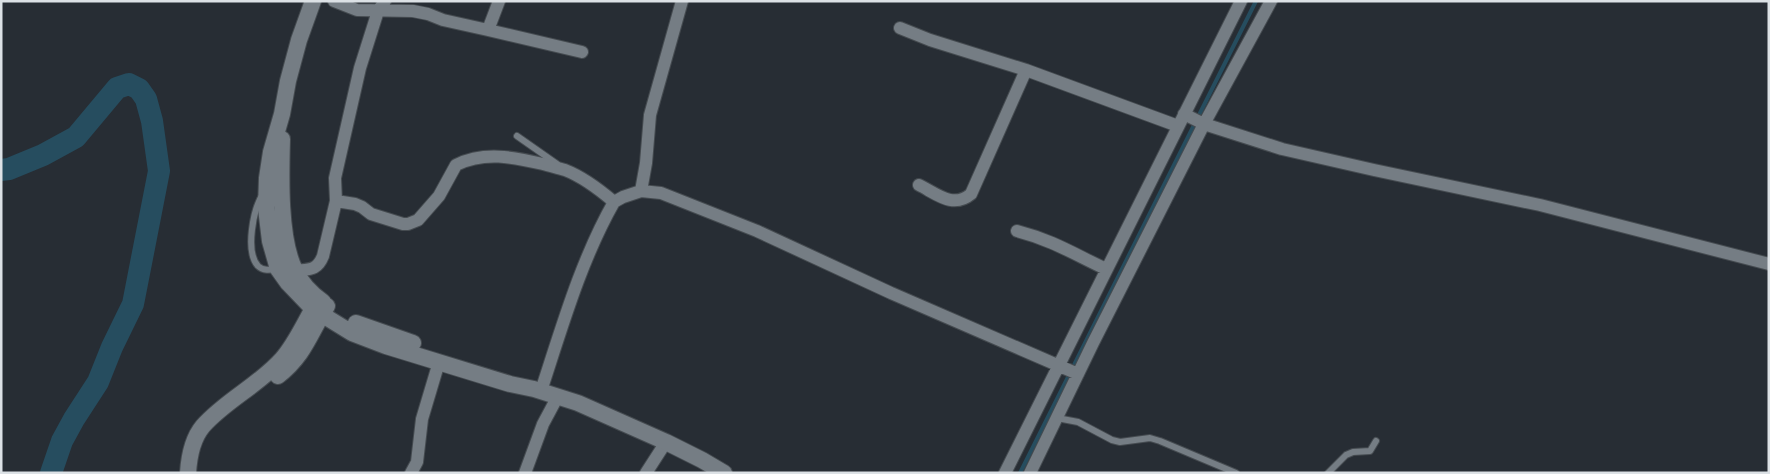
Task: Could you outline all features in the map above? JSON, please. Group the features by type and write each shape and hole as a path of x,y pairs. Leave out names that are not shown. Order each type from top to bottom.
{"street":[{"path":"303,340 298,306 287,274 270,241 266,208 271,152 299,40 313,1"},
{"path":"334,1 357,10 382,6 428,14 443,20 582,52"},
{"path":"488,30 499,1"},
{"path":"640,191 646,163 650,115 682,1"},
{"path":"1030,473 1057,418 1068,370 1106,269 1178,126 1194,119 1271,1"},
{"path":"1004,473 1068,370 1194,119 1239,2"},
{"path":"287,274 312,269 319,264 336,201 335,178 360,68 382,6"},
{"path":"900,28 930,40 1026,70 1178,126"},
{"path":"919,185 950,200 958,201 971,194 1026,70"},
{"path":"282,114 282,205 289,256 287,274"},
{"path":"1194,119 1282,148 1374,170 1540,205 1769,264"},
{"path":"336,201 354,204 376,216 408,224 418,220 440,196 456,165 480,156 488,158 501,156 566,170 601,191 614,202"},
{"path":"538,390 572,297 603,222 614,202 640,191 661,193 757,231 891,293 1068,370"},
{"path":"1017,231 1041,238 1076,253 1106,269"},
{"path":"287,274 320,307 352,333"},
{"path":"320,307 360,324 510,377 538,390"},
{"path":"303,340 320,307"},
{"path":"188,473 189,457 194,441 203,427 224,407 268,373 303,340 324,331 332,330 352,333 386,346 578,403 666,442 724,473"},
{"path":"411,473 417,462 422,419 439,362"},
{"path":"525,473 543,424 558,396"},
{"path":"646,473 666,442"}],"lane":[{"path":"517,136 566,170"},
{"path":"1057,418 1078,422 1120,442 1150,438 1160,441 1236,473"},
{"path":"1328,473 1346,455 1353,452 1364,453 1370,451 1376,441"}],"waterway":[{"path":"1020,473 1256,1"},
{"path":"1,170 9,169 43,155 76,137 117,88 129,84 139,89 146,99 152,121 159,171 133,304 112,347 98,382 62,441 51,473"}]}
